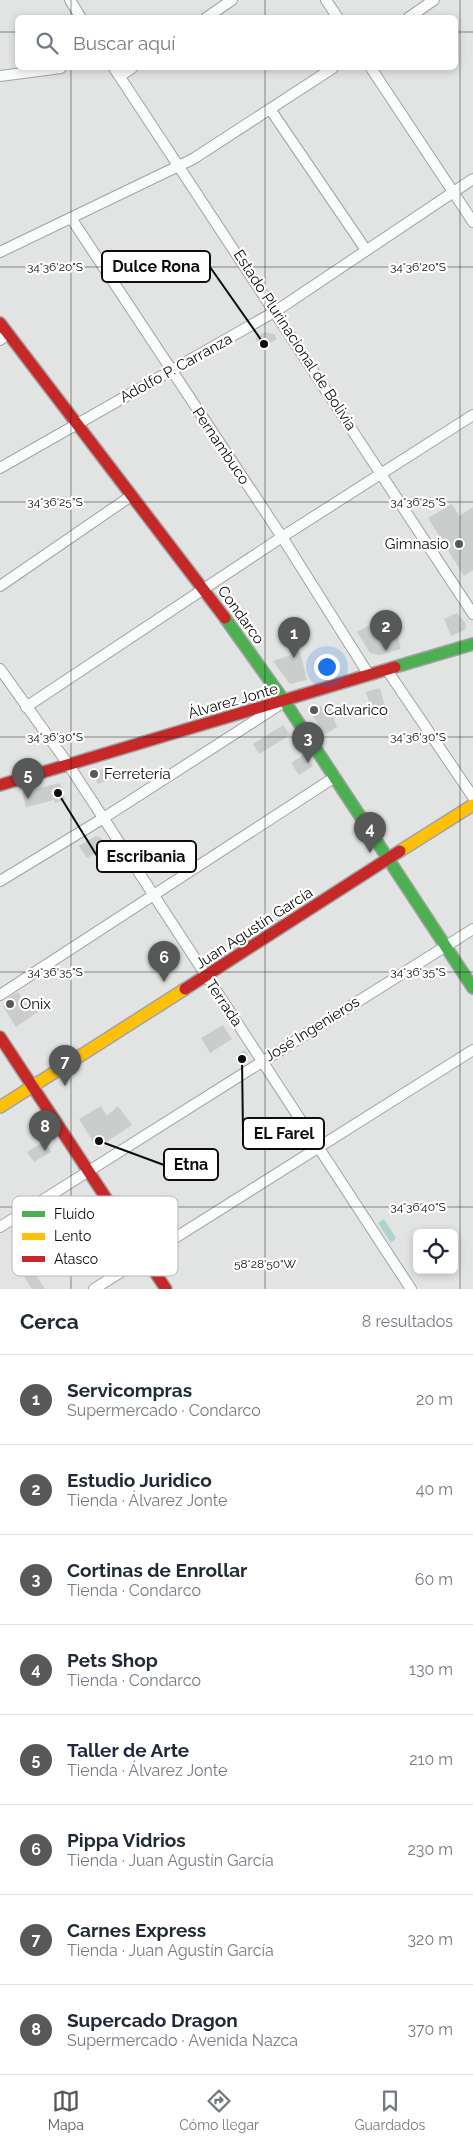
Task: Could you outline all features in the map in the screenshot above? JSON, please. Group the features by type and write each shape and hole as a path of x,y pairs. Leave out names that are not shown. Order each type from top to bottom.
{"street":[{"path":"70,0 79,15"},
{"path":"210,15 232,0"},
{"path":"326,0 336,15"},
{"path":"412,15 434,0"},
{"path":"0,76 46,70"},
{"path":"0,252 180,166 330,70"},
{"path":"372,70 473,222"},
{"name":"Estado Plurinacional de Bolivia","path":"117,72 276,311 473,614"},
{"path":"270,109 366,250"},
{"name":"Adolfo P. Carranza","path":"0,468 76,423 172,372 276,311 473,179"},
{"name":"Pernambuco","path":"71,218 282,537 370,675"},
{"name":"Condarco","path":"0,323 4,337 76,423 205,590 285,702 473,988"},
{"path":"26,707 205,590 282,537 382,475 473,415"},
{"path":"0,586 131,496"},
{"name":"Álvarez Jonte","path":"0,785 285,702 473,644"},
{"name":"Terrada","path":"0,669 68,764 152,895 262,1060 317,1148 412,1289"},
{"path":"387,670 473,797"},
{"path":"0,881 285,702"},
{"path":"0,995 336,777"},
{"name":"Juan Agustín García","path":"0,1107 390,860 473,805"},
{"name":"José Ingenieros","path":"50,1196 262,1060 473,929"},
{"path":"0,1037 104,1196"},
{"path":"178,1236 473,1050"},
{"name":"José Ingenieros","path":"0,1227 12,1220"},
{"path":"94,1289 115,1276"},
{"path":"157,1276 166,1289"}],"shaded area":[{"path":"384,1219 396,1238 391,1243 378,1223"}],"building":[{"path":"265,332 274,334 277,339 262,348 255,338"},
{"name":"Gimnasio","path":"452,504 459,516 473,507 473,570 464,576 428,518"},
{"path":"457,613 466,624 465,630 451,636 444,619"},
{"path":"391,614 401,649 379,655 370,653 357,632"},
{"path":"300,652 307,680 290,684 273,661"},
{"path":"380,688 387,714 373,718 366,692"},
{"path":"328,704 337,727 326,734 310,713 312,709"},
{"path":"283,725 290,735 259,754 253,744"},
{"path":"305,754 313,766 299,775 291,763"},
{"path":"104,769 109,780 98,784 92,773"},
{"path":"60,783 65,800 55,803 54,800 26,807 22,792"},
{"path":"96,836 101,838 107,846 87,858 79,846"},
{"path":"18,992 27,1006 36,1000 42,1009 16,1027 3,1006 6,999"},
{"path":"223,1025 232,1039 210,1053 201,1038"},
{"path":"244,1050 248,1054 243,1066 236,1055"},
{"path":"101,1106 107,1116 118,1106 132,1125 97,1148 79,1119"},
{"path":"45,1141 51,1152 34,1162 27,1152"},
{"path":"24,1276 36,1276 45,1289 32,1289"}],"traffic: fast":[{"path":"225,618 285,702 473,988"},
{"path":"395,667 473,644"}],"traffic: slow":[{"path":"400,851 473,805"},
{"path":"0,1107 185,989"}],"traffic: jam":[{"path":"0,323 225,618"},
{"path":"0,785 395,667"},
{"path":"185,989 400,851"},
{"path":"0,1037 105,1196"},
{"path":"157,1276 166,1289"}],"place":[{"name":"Dulce Rona","path":"264,344"},
{"name":"Gimnasio","path":"459,544"},
{"name":"Estudio Juridico","path":"386,651"},
{"name":"Servicompras","path":"294,658"},
{"name":"Calvarico","path":"314,710"},
{"name":"Cortinas de Enrollar","path":"308,763"},
{"name":"Ferretería","path":"94,774"},
{"name":"Escribania","path":"58,793"},
{"name":"Taller de Arte","path":"28,799"},
{"name":"Pets Shop","path":"370,853"},
{"name":"Pippa Vidrios","path":"164,982"},
{"name":"Onix","path":"10,1004"},
{"name":"EL Farel","path":"242,1059"},
{"name":"Carnes Express","path":"65,1086"},
{"name":"Etna","path":"99,1141"},
{"name":"Supercado Dragon","path":"45,1151"}]}
